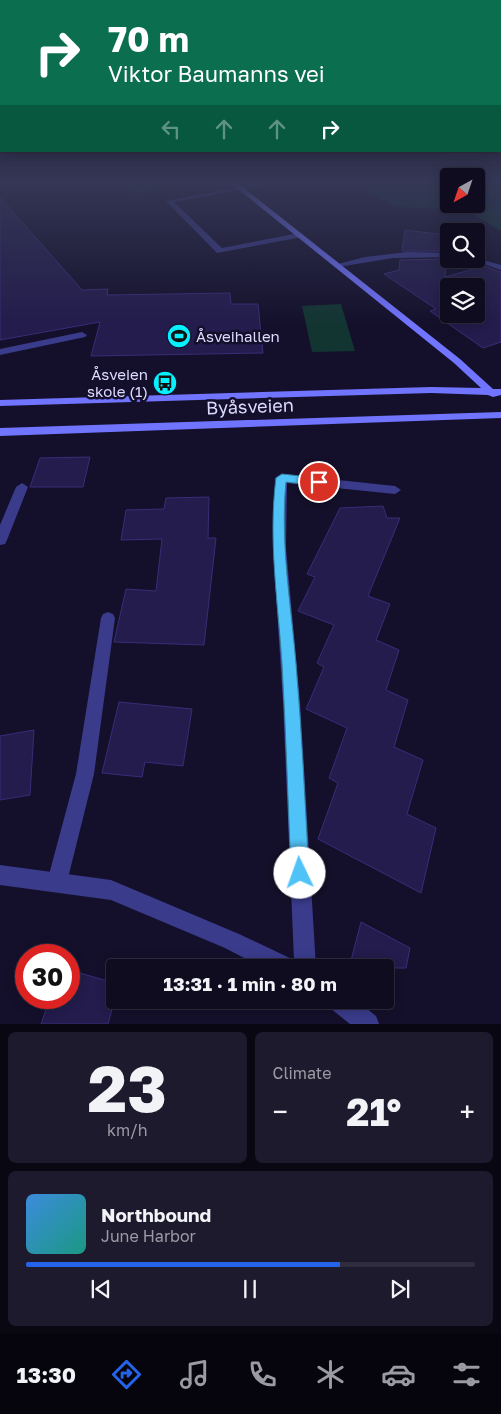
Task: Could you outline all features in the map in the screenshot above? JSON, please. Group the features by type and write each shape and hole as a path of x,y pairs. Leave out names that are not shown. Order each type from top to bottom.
{"main road":[{"path":"291,229 496,392 501,400"},
{"name":"Byåsveien","path":"0,403 431,390 496,392"},
{"name":"Byåsveien","path":"0,432 501,415"}],"street":[{"path":"197,229 220,251 299,235"},
{"path":"338,265 356,261 427,253 440,254"},
{"path":"485,263 501,268"},
{"path":"0,352 82,335"},
{"path":"305,959 289,664 281,581 279,497 282,478 395,490"},
{"path":"0,540 22,487"},
{"path":"57,882 84,774 108,618"},
{"path":"0,875 111,890 232,941 269,959"},
{"path":"349,1009 368,1024"}],"green space":[{"path":"341,304 355,351 312,352 302,306"}],"building":[{"path":"0,229 28,229 82,290 108,289 107,295 230,293 231,304 258,304 263,353 91,356 100,322 0,340"},
{"path":"405,230 440,234 440,251 402,251"},
{"path":"440,259 440,268 446,268 445,277 477,268 485,268 485,266 501,272 501,342 483,348 447,323 485,323 485,278 440,278 440,318 430,311 436,309 384,274 399,270 400,260"},
{"path":"90,457 83,487 30,487 40,458"},
{"path":"209,497 208,538 216,538 204,645 114,642 126,589 156,591 162,539 121,540 126,510 164,509 166,498"},
{"path":"383,506 387,518 400,518 368,596 390,604 376,640 399,650 386,690 408,700 394,747 423,760 407,814 436,828 421,893 318,839 338,783 329,778 347,728 306,709 324,667 317,663 334,625 298,611 315,577 307,574 340,508"},
{"path":"119,702 192,709 183,766 145,762 142,777 102,773"},
{"path":"34,730 30,795 0,800 0,736"},
{"path":"361,922 410,948 406,968 394,968 394,959 351,959"},
{"path":"80,973 106,980 106,1009 112,1009 108,1024 41,1024 46,1009 80,1009"}],"place":[{"name":"Åsveihallen","path":"179,336"},
{"name":"Åsveien skole (1)","path":"165,383"}],"route":[{"path":"300,873 289,664 281,581 279,497 282,478 319,482"}]}
